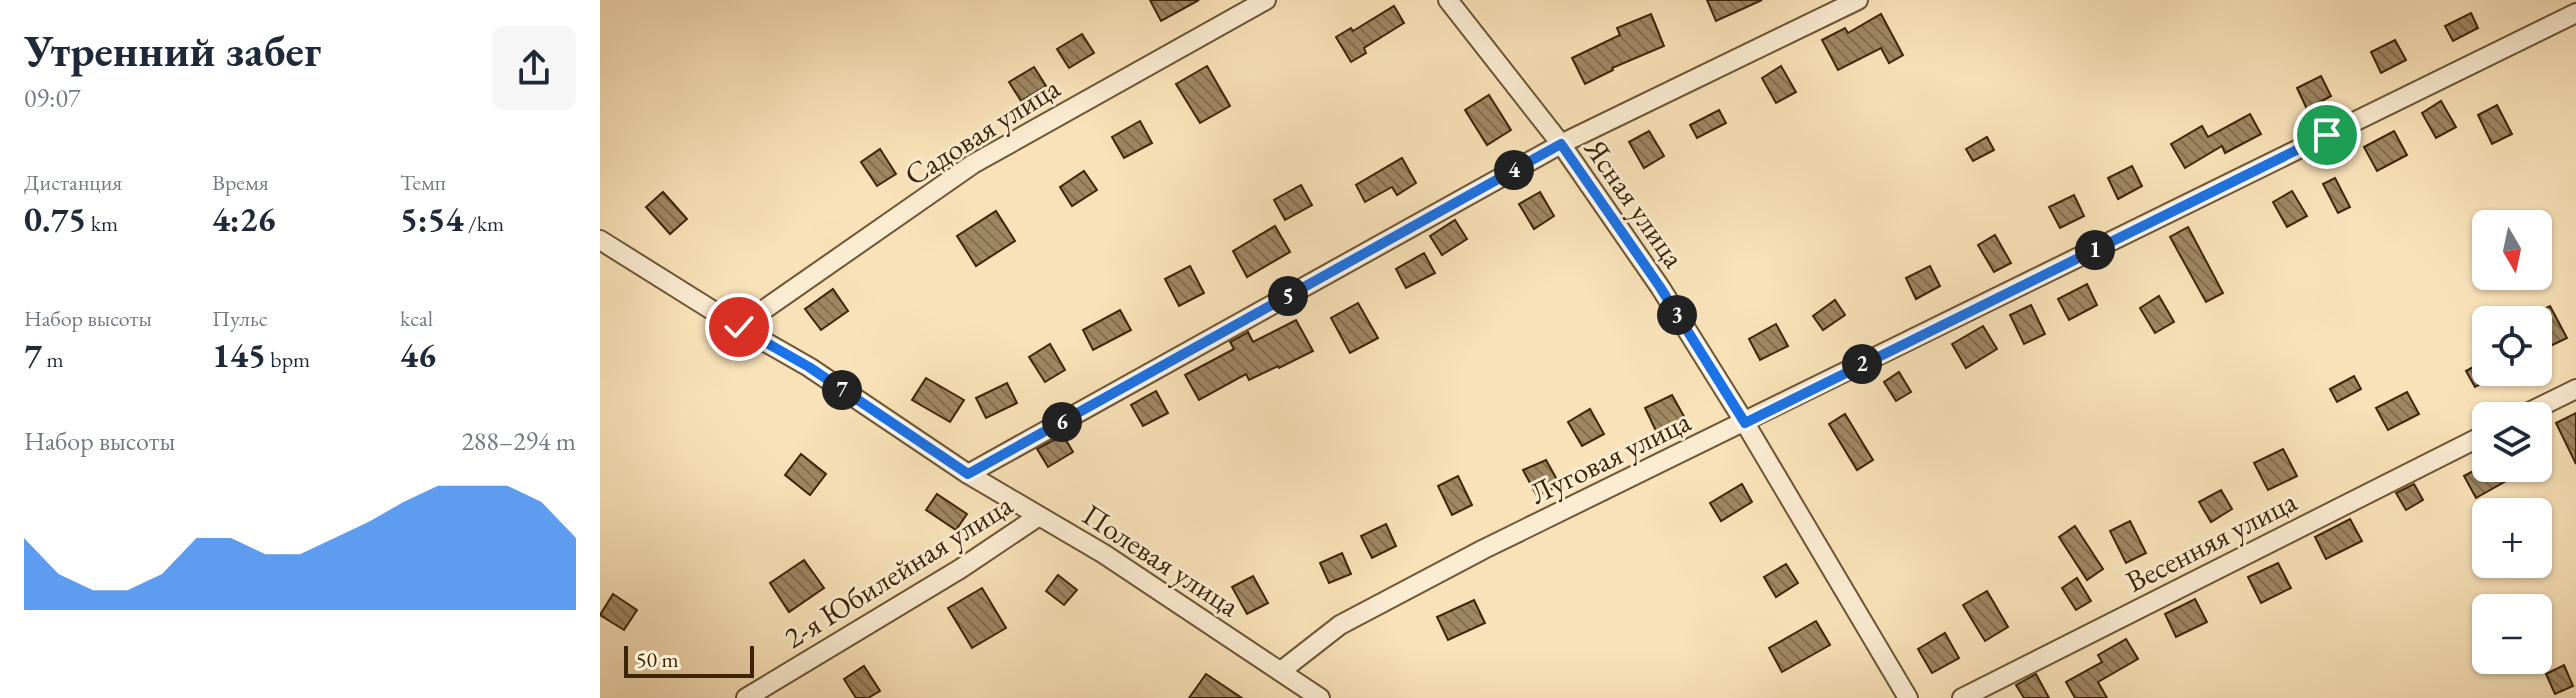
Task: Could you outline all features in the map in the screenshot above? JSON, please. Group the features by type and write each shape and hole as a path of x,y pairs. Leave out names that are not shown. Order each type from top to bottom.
{"street":[{"name":"Садовая улица","path":"739,327 973,164 1266,0"},
{"name":"Ясная улица","path":"1448,0 1561,144 1660,287 1745,423 1908,698"},
{"path":"968,474 1561,144 1858,0"},
{"name":"Луговая улица","path":"1281,671 1340,625 1484,549 2576,13"},
{"name":"Полевая улица","path":"600,240 809,367 968,474 1104,554 1281,671 1294,692 1320,698"},
{"path":"2550,402 2576,389"},
{"name":"Весенняя улица","path":"1962,698 2472,441"},
{"name":"2-я Юбилейная улица","path":"746,698 960,569 1039,516"}],"building":[{"path":"1150,0 1199,0 1161,21"},
{"path":"1707,0 1762,0 1716,21"},
{"path":"1394,6 1404,23 1364,48 1366,53 1351,62 1336,37 1351,28 1353,31"},
{"path":"2471,13 2478,28 2453,41 2445,26"},
{"path":"1651,14 1664,46 1612,68 1585,84 1572,58 1620,35 1617,28"},
{"path":"1881,14 1903,55 1889,63 1881,48 1838,70 1822,40 1845,28 1848,33"},
{"path":"1082,34 1094,53 1069,68 1057,49"},
{"path":"2395,40 2406,60 2381,73 2371,52"},
{"path":"1207,66 1230,106 1200,123 1176,84"},
{"path":"1781,66 1796,92 1776,103 1762,78"},
{"path":"1034,67 1046,86 1021,101 1009,82"},
{"path":"2321,76 2331,96 2307,109 2297,88"},
{"path":"1489,95 1511,130 1487,145 1465,110"},
{"path":"2441,101 2456,127 2436,138 2422,113"},
{"path":"2497,105 2512,134 2492,144 2478,115"},
{"path":"1719,110 1726,123 1697,138 1690,125"},
{"path":"2250,114 2261,134 2225,153 2222,146 2185,168 2171,144 2202,126 2208,137"},
{"path":"1140,121 1152,143 1124,158 1112,137"},
{"path":"1649,131 1664,156 1644,168 1629,142"},
{"path":"2394,131 2407,155 2377,171 2364,147"},
{"path":"1987,137 1994,150 1973,161 1966,149"},
{"path":"880,149 896,174 877,186 861,162"},
{"path":"1402,158 1416,183 1397,195 1392,187 1365,202 1356,185"},
{"path":"2132,166 2142,186 2118,199 2108,178"},
{"path":"1084,171 1097,190 1072,206 1060,187"},
{"path":"2335,178 2350,207 2338,213 2323,184"},
{"path":"1301,185 1312,205 1285,220 1274,200"},
{"path":"2292,191 2307,216 2287,227 2273,202"},
{"path":"663,192 687,219 670,234 646,207"},
{"path":"1540,192 1554,216 1534,229 1519,204"},
{"path":"2074,195 2084,216 2060,228 2049,207"},
{"path":"996,211 1015,241 976,266 957,236"},
{"path":"1455,220 1467,239 1442,255 1430,236"},
{"path":"1275,226 1290,252 1247,277 1233,251"},
{"path":"2188,227 2223,293 2206,302 2170,237"},
{"path":"1995,235 2011,263 1994,272 1978,245"},
{"path":"1424,253 1435,273 1406,288 1396,269"},
{"path":"1190,266 1204,293 1179,306 1165,279"},
{"path":"1930,266 1940,286 1916,299 1906,278"},
{"path":"2087,284 2097,305 2069,320 2058,299"},
{"path":"833,289 848,311 821,330 805,309"},
{"path":"2159,296 2174,322 2155,333 2140,308"},
{"path":"1835,300 1845,315 1823,330 1813,316"},
{"path":"1358,303 1378,338 1350,353 1331,318"},
{"path":"2031,305 2045,334 2024,344 2010,315"},
{"path":"1120,310 1131,330 1093,350 1083,330"},
{"path":"2552,310 2567,338 2552,345"},
{"path":"1296,320 1313,351 1249,380 1246,374 1199,400 1185,375 1234,349 1230,342 1248,332 1253,342"},
{"path":"1776,324 1788,346 1760,360 1749,339"},
{"path":"1983,326 1997,349 1966,368 1952,344"},
{"path":"1050,344 1065,370 1045,382 1029,357"},
{"path":"2472,368 2472,382 2466,371"},
{"path":"1899,372 1911,392 1896,401 1884,382"},
{"path":"2354,376 2361,389 2337,402 2330,389"},
{"path":"926,378 964,400 950,422 912,400"},
{"path":"1007,383 1017,403 986,418 976,398"},
{"path":"1156,391 1168,413 1143,426 1131,405"},
{"path":"2407,392 2419,414 2388,430 2376,408"},
{"path":"1672,395 1686,420 1657,433 1645,408"},
{"path":"1590,409 1604,434 1582,446 1568,422"},
{"path":"2576,413 2576,464 2556,423"},
{"path":"1845,414 1873,460 1857,470 1829,424"},
{"path":"1063,435 1073,452 1048,467 1037,449"},
{"path":"2283,449 2297,476 2268,490 2254,463"},
{"path":"801,454 826,474 810,495 785,475"},
{"path":"1546,460 1560,485 1537,496 1523,470"},
{"path":"2472,472 2472,482 2504,482 2476,498 2464,476"},
{"path":"1458,476 1472,505 1452,515 1438,486"},
{"path":"1742,484 1752,502 1721,521 1710,503"},
{"path":"2414,484 2423,500 2406,510 2396,493"},
{"path":"2221,490 2232,509 2211,522 2199,502"},
{"path":"937,494 967,514 956,530 926,510"},
{"path":"2350,519 2362,541 2326,559 2315,537"},
{"path":"2130,521 2146,553 2126,563 2110,531"},
{"path":"1386,524 1396,546 1372,558 1361,536"},
{"path":"2075,526 2103,569 2087,580 2059,537"},
{"path":"1342,553 1351,574 1329,583 1320,563"},
{"path":"804,560 824,588 789,612 770,583"},
{"path":"2278,563 2291,588 2261,603 2248,577"},
{"path":"1786,564 1798,583 1776,597 1764,577"},
{"path":"1058,575 1077,590 1064,605 1046,591"},
{"path":"1253,576 1268,603 1247,614 1232,587"},
{"path":"2077,578 2091,601 2076,610 2062,588"},
{"path":"982,588 1006,628 972,648 948,608"},
{"path":"1987,591 2008,627 1985,641 1963,605"},
{"path":"613,594 637,610 624,630 600,615"},
{"path":"2195,599 2207,622 2176,637 2165,614"},
{"path":"1474,600 1485,623 1448,640 1437,617"},
{"path":"1816,621 1830,645 1782,672 1769,648"},
{"path":"1945,633 1959,658 1932,673 1918,649"},
{"path":"2126,639 2138,659 2098,682 2107,698 2075,698 2066,682 2102,662 2098,655"},
{"path":"2564,665 2573,686 2555,694 2546,674 2552,674"},
{"path":"864,666 880,691 868,698 856,698 844,679"},
{"path":"1206,674 1242,698 1189,698"},
{"path":"2036,674 2049,698 2024,698 2016,685"}],"route":[{"path":"739,327 809,367 968,474 1561,144 1660,287 1745,423 2327,135"}]}
